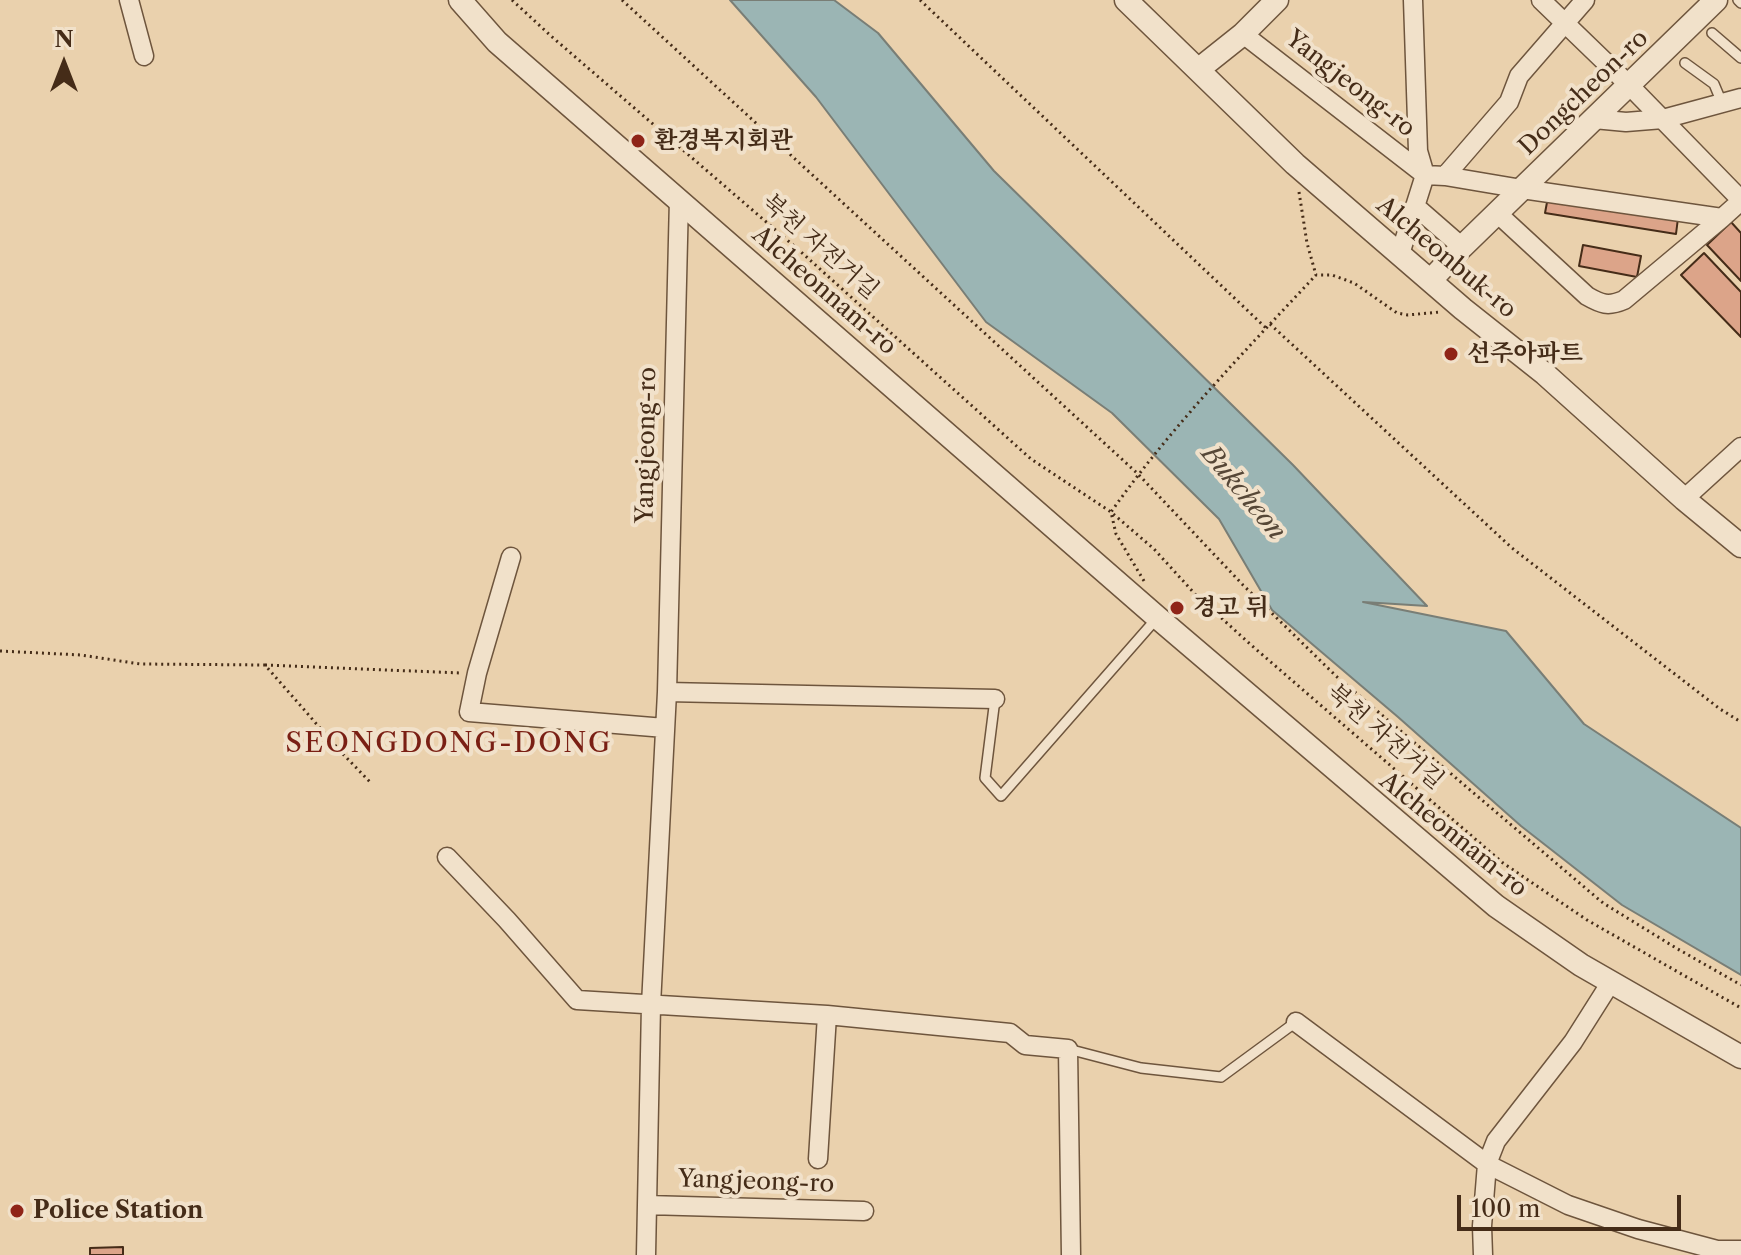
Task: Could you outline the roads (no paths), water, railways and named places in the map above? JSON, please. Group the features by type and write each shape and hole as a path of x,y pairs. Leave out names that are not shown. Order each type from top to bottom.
{"street":[{"path":"129,0 144,56"},
{"name":"Alcheonnam-ro","path":"460,0 497,42 1158,618 1496,906 1581,965 1741,1057"},
{"name":"Alcheonbuk-ro","path":"1126,0 1295,164 1463,309 1545,374 1741,546"},
{"name":"Yangjeong-ro","path":"1199,69 1243,34 1277,0"},
{"path":"1400,254 1425,175 1418,151 1413,0"},
{"path":"1497,213 1587,296 1601,304 1611,305 1624,300 1741,201 1663,119 1541,0"},
{"path":"1445,176 1509,102 1519,76 1585,0"},
{"name":"Dongcheon-ro","path":"1431,280 1716,0"},
{"name":"Yangjeong-ro","path":"1243,34 1425,175"},
{"path":"1594,119 1626,122 1663,119 1741,98"},
{"name":"Dongcheon-ro","path":"1425,175 1722,218"},
{"name":"Yangjeong-ro","path":"646,1255 651,1005 667,692 679,199"},
{"path":"1415,206 1462,247"},
{"path":"1684,499 1741,447"},
{"path":"511,557 477,673 469,712 665,728"},
{"path":"667,692 995,699"},
{"path":"447,857 577,1000 827,1015 1010,1033 1025,1045 1068,1049 1071,1255"},
{"path":"1483,1255 1487,1164 1496,1141 1573,1042 1611,982"},
{"path":"818,1159 827,1015"},
{"path":"1296,1022 1487,1164 1568,1205 1638,1229 1717,1250 1741,1250"},
{"name":"Yangjeong-ro","path":"647,1205 864,1211"}],"lane":[{"path":"1712,33 1741,58"},
{"path":"1685,63 1714,84 1722,104"},
{"path":"995,699 985,778 1001,796 1158,618"},
{"path":"1068,1049 1141,1068 1221,1077 1296,1022"}],"water":[{"name":"Bukcheon","path":"730,0 834,0 878,33 994,171 1293,465 1427,606 1363,602 1506,631 1584,724 1741,828 1741,975 1622,905 1521,826 1272,610 1219,519 1112,413 986,322 816,97"}],"place":[{"name":"환경복지회관","path":"638,141"},
{"name":"선주아파트","path":"1451,354"},
{"name":"경고 뒤","path":"1177,608"},
{"name":"Police Station","path":"17,1211"}],"district":[{"name":"SEONGDONG-DONG","path":"449,744"}]}
